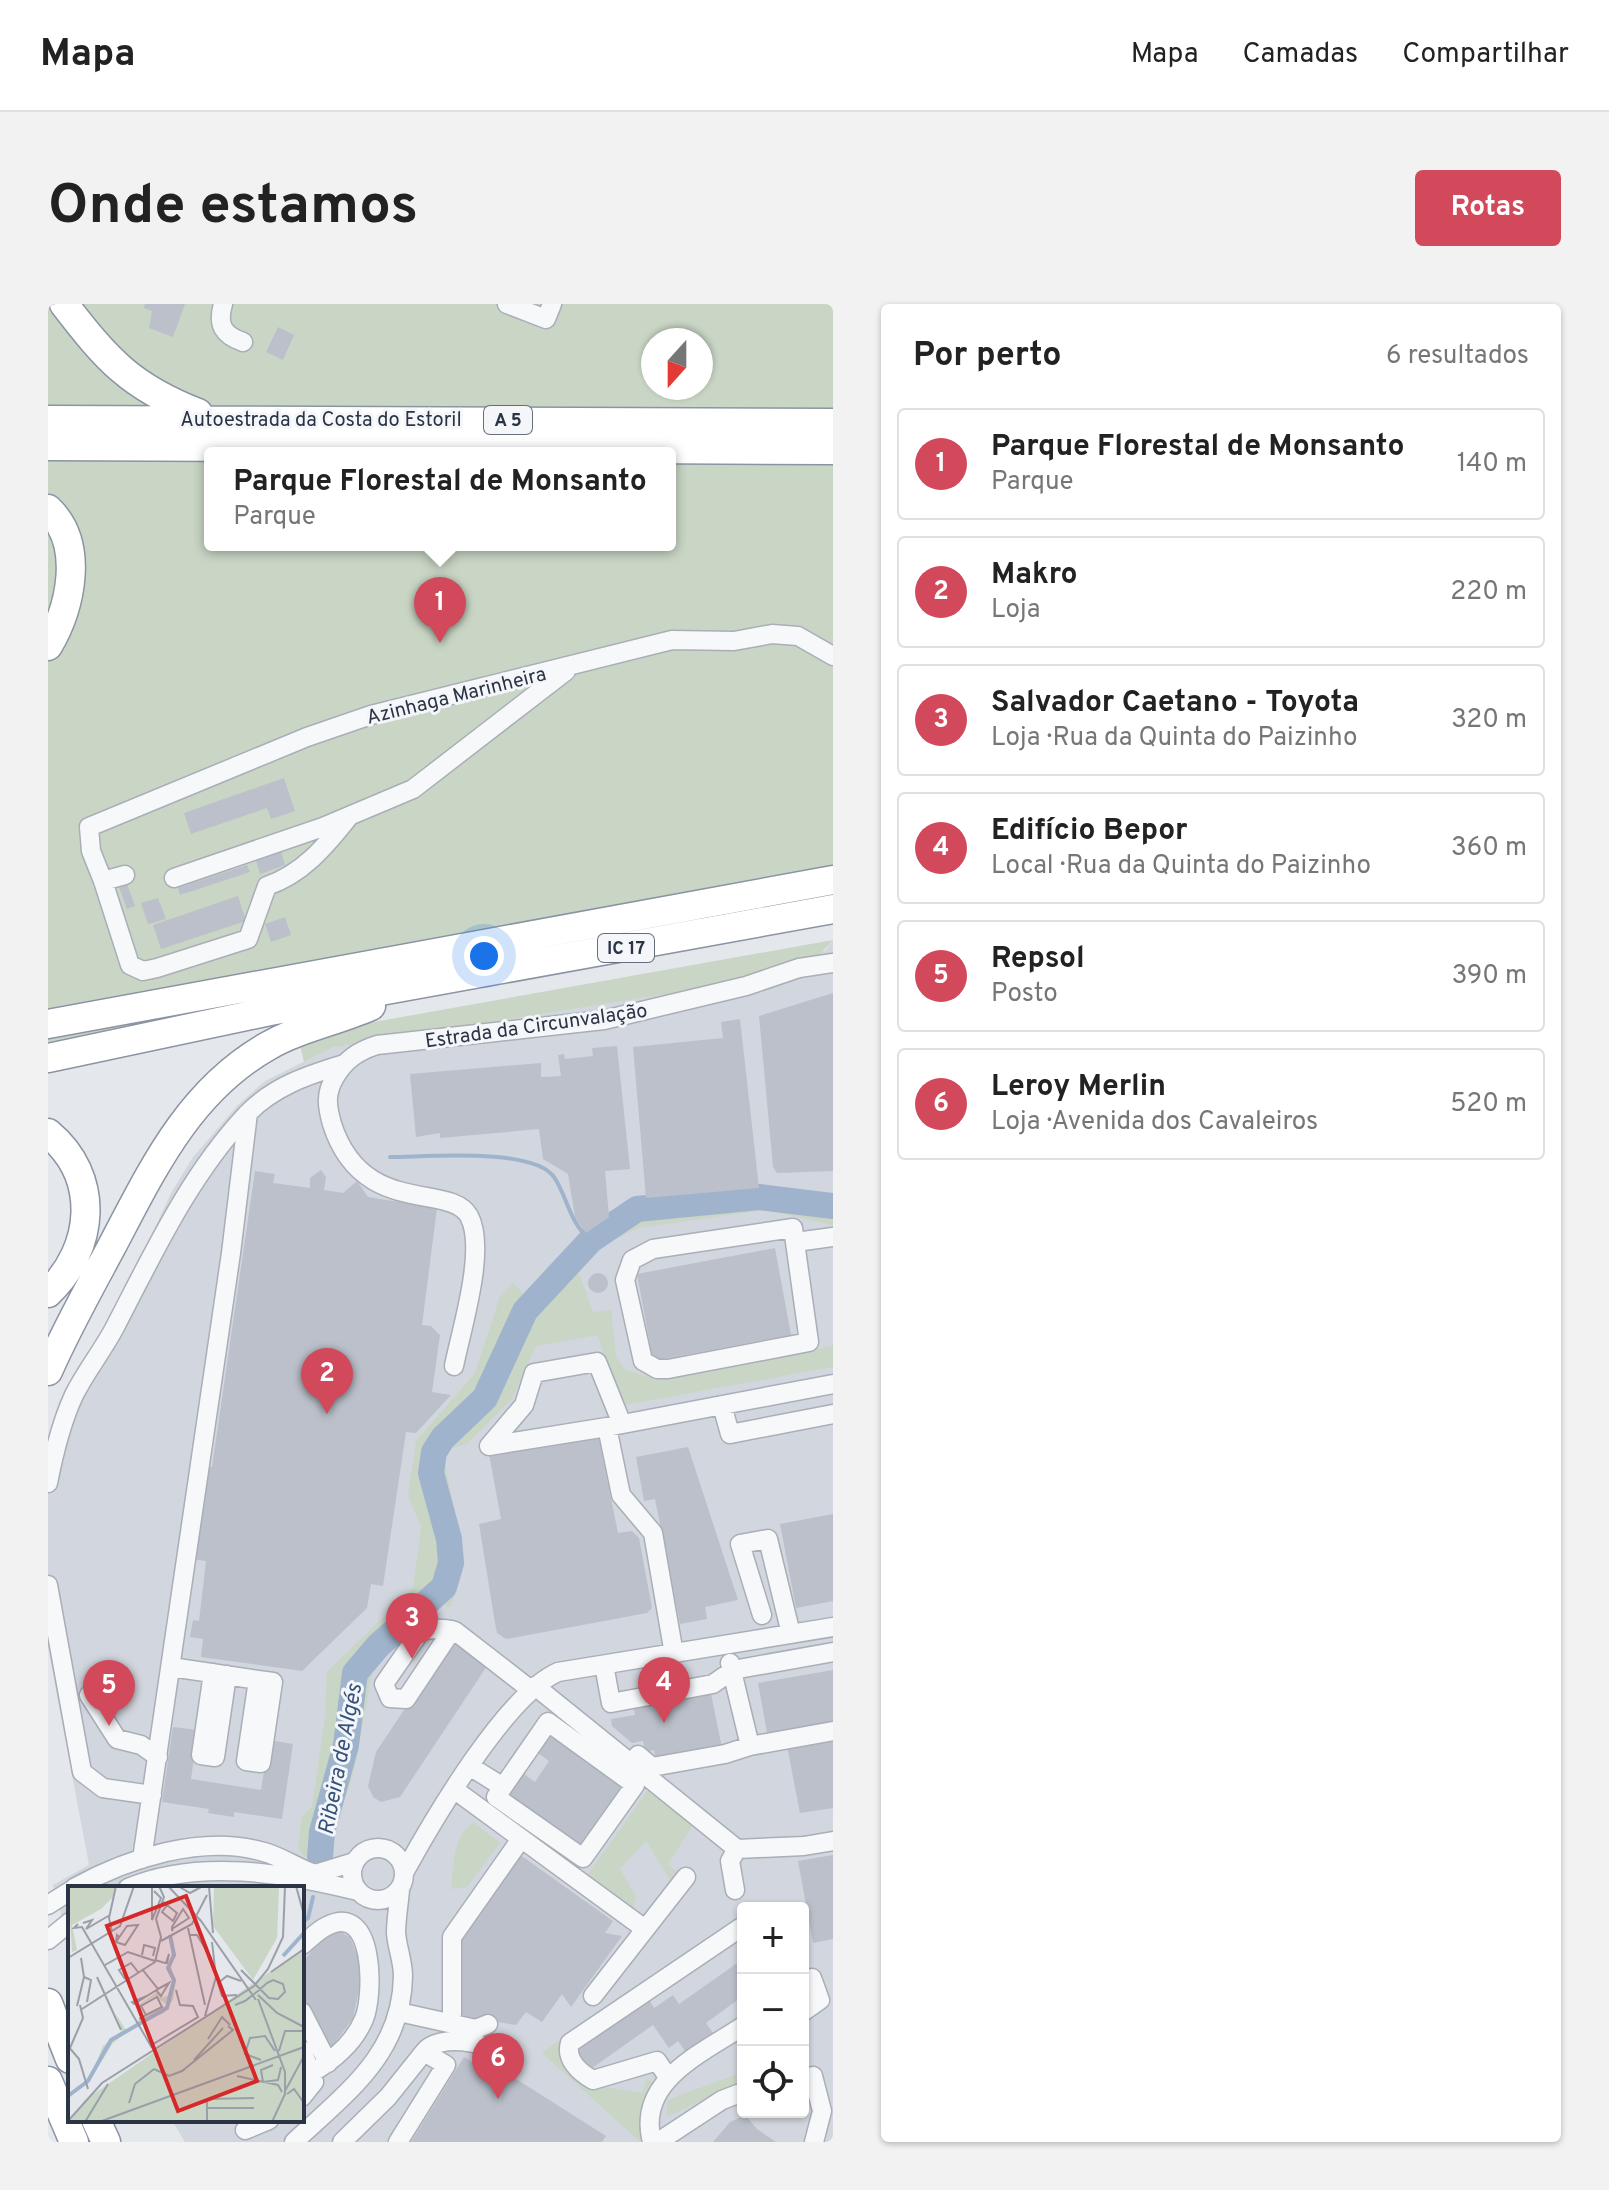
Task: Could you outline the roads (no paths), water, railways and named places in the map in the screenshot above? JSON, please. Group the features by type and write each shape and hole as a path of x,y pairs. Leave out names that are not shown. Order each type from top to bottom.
{"highway":[{"path":"64,304 118,370 158,397 210,418"},
{"name":"Autoestrada da Costa do Estoril","path":"48,420 210,418 833,423"},
{"name":"Autoestrada da Costa do Estoril","path":"48,446 204,449"},
{"name":"Autoestrada da Costa do Estoril","path":"676,450 833,450"},
{"path":"48,465 204,462"},
{"path":"48,509 63,534 71,576 60,623 48,646"},
{"name":"IC 17","path":"48,1024 833,880"},
{"name":"IC 17","path":"48,1058 270,1011 833,909"},
{"path":"48,1371 148,1176 174,1132 197,1102 238,1065 270,1044 419,986"},
{"path":"48,1133 71,1157 88,1203 84,1235 75,1262 48,1293"},
{"path":"49,2007 68,2054"},
{"path":"48,2081 74,2142"},
{"path":"97,2122 106,2142"}],"street":[{"path":"223,304 219,316 221,329 230,338 243,342"},
{"path":"507,304 549,311"},
{"name":"Azinhaga Marinheira","path":"103,881 91,851 89,827 307,737 371,715 572,668 672,640 734,641 772,634 798,636 833,656"},
{"path":"174,878 349,817 413,789 554,678 572,668"},
{"path":"125,875 103,881 130,965 143,971 157,968 248,939 267,886 290,878 327,845 349,817"},
{"name":"Estrada da Circunvalação","path":"344,1064 353,1055 377,1045 604,1020 746,986 799,968 833,963"},
{"path":"48,1483 63,1420 76,1392 112,1333 179,1203 248,1113 280,1087 344,1064"},
{"path":"344,1064 329,1087 326,1104 335,1133 354,1163 379,1186 409,1196 446,1201 465,1210 471,1218 476,1251 454,1366"},
{"path":"142,1859 231,1253 248,1113"},
{"path":"793,1228 796,1242 809,1342 668,1369 657,1369 643,1361 625,1280 632,1260 653,1249 793,1228"},
{"path":"796,1242 833,1237"},
{"path":"674,1654 653,1533 621,1495 614,1425 597,1362 534,1373 524,1405 489,1446 614,1425 833,1384"},
{"path":"722,1405 730,1434 833,1414"},
{"path":"762,1615 740,1544 768,1539 791,1634"},
{"path":"752,1584 778,1578"},
{"path":"48,1585 82,1772 103,1788 152,1795"},
{"path":"134,1886 173,1874 215,1869 278,1876 364,1895 392,1897 427,1830 471,1767 533,1688 558,1672 833,1627"},
{"path":"452,1630 533,1688 737,1849 786,1844 804,1846 833,1841"},
{"path":"723,1645 733,1670 750,1746"},
{"path":"833,1652 733,1670 713,1684 611,1703 600,1715 599,1723 652,1767 833,1731"},
{"path":"604,1665 611,1703"},
{"path":"171,1667 258,1680"},
{"path":"89,1695 117,1739 141,1745 158,1757"},
{"path":"513,1711 541,1731"},
{"path":"548,1722 635,1785 583,1858 496,1797 541,1731 548,1722"},
{"path":"471,1767 503,1787"},
{"path":"455,1790 645,1929"},
{"path":"278,1876 315,1874 354,1862 369,1849 389,1849 427,1830"},
{"path":"452,2014 452,1937 516,1846 519,1837"},
{"path":"79,1886 142,1859 222,1846 264,1852 278,1876"},
{"path":"294,2142 382,2053 399,2012 403,1973 396,1934 403,1880 400,1858 389,1849"},
{"path":"735,1890 730,1861 737,1849"},
{"path":"354,1862 352,1872 364,1895 396,1934"},
{"path":"593,1996 686,1877"},
{"path":"49,1904 68,1892"},
{"path":"304,2094 321,2068 352,2040 364,2019 371,1989 371,1963 363,1939 353,1927 328,1925 307,1941"},
{"path":"668,2077 657,2061 593,2080 569,2058 568,2049 570,2043 737,1930"},
{"path":"809,1982 820,2000 809,2008"},
{"path":"399,2012 476,2029 488,2024"},
{"path":"304,2018 321,2068"},
{"path":"737,2030 661,2082 650,2114 655,2142 722,2100 737,2094"},
{"path":"329,2108 336,2135 406,2077 430,2044 446,2041 488,2048 500,2057"},
{"path":"304,2052 321,2068"},
{"path":"398,2142 446,2065 424,2052"},
{"path":"809,2076 833,2072"},
{"path":"406,2077 429,2092"},
{"path":"809,2078 822,2111 814,2142"},
{"path":"245,2131 265,2122"}],"waterway":[{"path":"390,1157 502,1157 542,1168 554,1177 573,1218 591,1240"},
{"name":"Ribeira de Algés","path":"320,1857 322,1832 346,1745 355,1673 378,1646 444,1587 451,1563 449,1539 431,1473 434,1452 443,1438 485,1398 525,1311 591,1240 637,1209 759,1197 833,1206"},
{"name":"Ribeira de Algés","path":"304,1921 308,1918 313,1897"}],"place":[{"name":"Parque Florestal de Monsanto","path":"440,643"},
{"name":"Makro","path":"327,1414"},
{"name":"Salvador Caetano - Toyota","path":"412,1659"},
{"name":"Edifício Bepor","path":"664,1723"},
{"name":"Repsol","path":"109,1726"},
{"name":"Leroy Merlin","path":"498,2099"}]}
